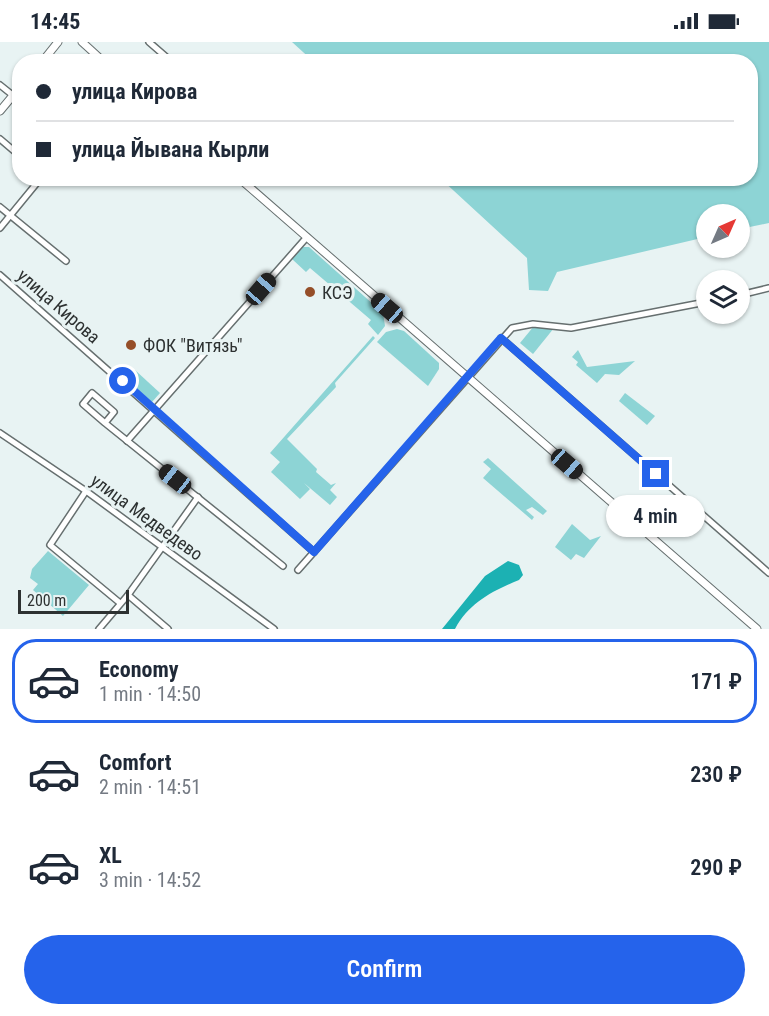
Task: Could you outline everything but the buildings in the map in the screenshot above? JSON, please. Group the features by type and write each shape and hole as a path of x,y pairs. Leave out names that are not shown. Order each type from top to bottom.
{"main road":[{"path":"48,54 58,42"},
{"path":"82,42 95,54"},
{"path":"0,111 12,95"},
{"path":"248,186 757,629"}],"street":[{"path":"149,42 163,54"},
{"path":"0,85 12,95"},
{"path":"0,139 12,149"},
{"path":"0,228 34,186"},
{"path":"0,207 66,261"},
{"path":"128,441 307,237"},
{"name":"улица Кирова","path":"0,274 314,552"},
{"path":"750,293 769,288"},
{"path":"298,570 501,338 518,325 577,327 696,304"},
{"path":"501,338 768,569"},
{"path":"105,423 114,412 92,393 83,404 105,423 283,566"},
{"name":"улица Медведево","path":"0,433 87,491 274,629"},
{"path":"87,491 50,544 120,603"},
{"path":"99,629 128,595 160,546 198,497"},
{"path":"128,595 168,629"}],"shaded area":[{"path":"292,42 769,42 769,223 750,227 750,204 696,204 696,239 557,272 548,291 529,290 527,258 449,186 758,186 758,54 305,54"},
{"path":"303,247 309,247 383,313 385,326 378,335 368,324 371,320 310,268 306,272 292,259"},
{"path":"534,326 554,328 533,354 520,343"},
{"path":"397,329 404,331 439,363 439,369 428,386 377,342 386,332"},
{"path":"373,336 375,338 335,383 336,387 287,439 317,469 316,472 331,485 336,483 330,490 337,497 330,505 304,483 310,489 300,499 271,472 280,462 270,453"},
{"path":"578,350 587,367 635,361 619,375 605,374 597,383 576,365 578,362 572,357"},
{"path":"135,370 160,393 152,402 127,380"},
{"path":"625,393 655,416 647,425 619,401"},
{"path":"488,458 547,511 543,515 532,507 526,510 534,517 532,520 483,478 491,469 483,462"},
{"path":"572,524 590,540 601,536 584,558 576,554 571,560 555,547"},
{"path":"48,551 89,585 63,616 33,590 38,584 30,578 32,569"},
{"path":"508,561 519,565 523,575 519,580 474,605 455,629 442,629 485,576"}],"place":[{"name":"КСЭ","path":"310,292"},
{"name":"ФОК \"Витязь\"","path":"131,345"}],"route":[{"path":"123,381 314,552 501,338 656,474"}]}
